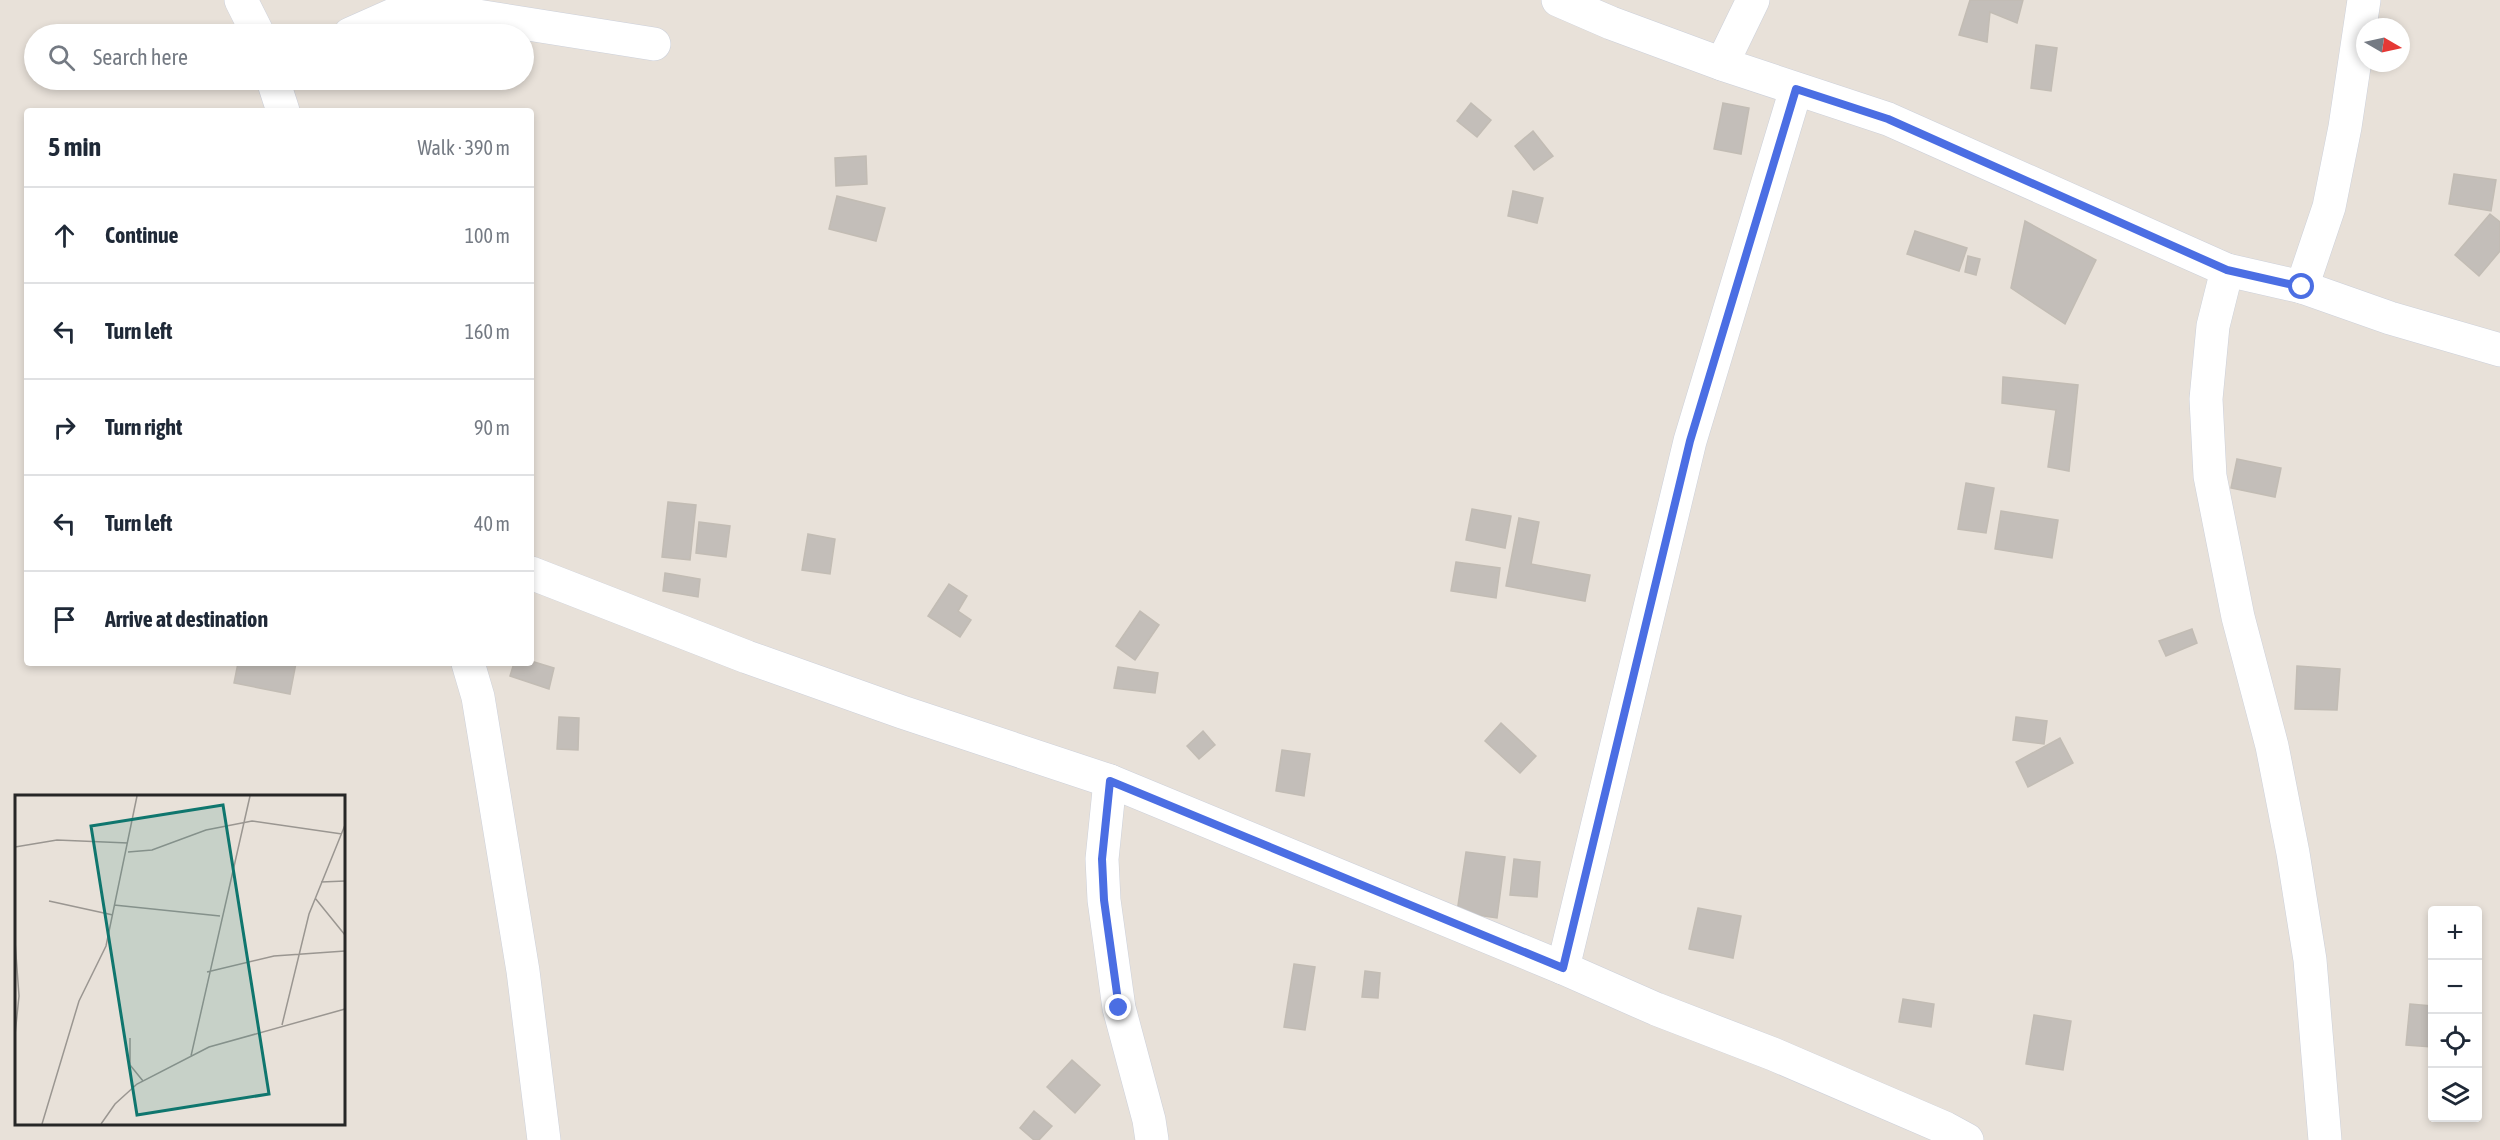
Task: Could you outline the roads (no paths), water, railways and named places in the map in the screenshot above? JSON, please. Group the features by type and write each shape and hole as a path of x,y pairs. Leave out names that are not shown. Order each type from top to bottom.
{"street":[{"path":"241,0 253,24"},
{"path":"1558,0 1611,23 1722,64 1888,119 2227,270 2302,287 2390,318 2500,350"},
{"path":"1722,64 1752,0"},
{"path":"2302,287 2329,207 2364,0"},
{"path":"373,24 393,15 433,9 528,24"},
{"path":"534,25 654,44"},
{"path":"1563,968 1690,441 1796,89"},
{"path":"2227,270 2213,326 2206,399 2210,476 2238,617 2272,746 2293,853 2310,960 2325,1140"},
{"path":"534,574 747,657 902,712 1110,781 1563,968 1656,1009 1773,1054 1945,1128 1967,1140"},
{"path":"469,666 478,697 523,971 544,1140"},
{"path":"1110,781 1102,859 1104,900 1119,1008 1152,1140"}]}
